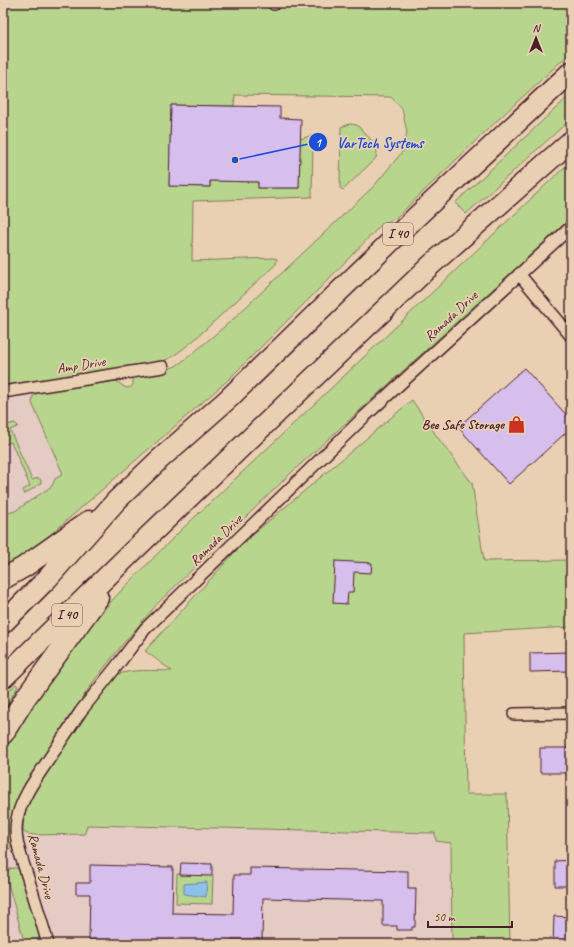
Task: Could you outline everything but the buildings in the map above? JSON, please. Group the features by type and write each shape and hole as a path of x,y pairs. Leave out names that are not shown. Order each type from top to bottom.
{"highway":[{"name":"I 40","path":"3,623 47,579 116,501 160,459 228,399 416,217 571,72"},
{"name":"I 40","path":"3,678 432,264 571,141"},
{"path":"3,579 24,567 116,501"},
{"path":"3,734 26,697 132,552"}],"street":[{"name":"Ramada Drive","path":"48,944 20,850 16,830 17,820 19,811 28,792 81,710 145,629 364,417 571,227"},
{"path":"519,274 571,336"},
{"name":"Amp Drive","path":"3,392 163,367"},
{"path":"514,714 571,713"}],"shaded area":[{"path":"30,379 82,477 3,529 3,382"},
{"path":"25,824 450,827 452,944 3,944 3,836"}],"green space":[{"path":"3,3 571,3 571,52 487,130 396,218 382,224 228,380 35,548 3,567 3,510 5,514 15,511 52,486 55,479 63,474 32,403 33,396 39,392 116,381 126,388 131,387 133,385 133,377 160,372 176,366 231,321 374,186 403,151 407,132 402,109 391,97 235,95 234,106 171,105 169,186 210,187 210,181 258,182 258,188 299,188 300,139 313,135 312,197 193,201 192,261 274,258 277,259 276,264 192,342 172,357 159,363 3,386"},
{"path":"571,94 571,119 466,214 455,203"},
{"path":"350,124 357,125 375,144 377,152 376,158 343,190 340,188 341,127"},
{"path":"571,161 571,218 292,472 159,602 122,645 94,681 63,726 18,800 13,847 3,851 3,748 31,701 82,635 115,597 177,534"},
{"path":"412,400 472,483 484,561 571,560 571,627 464,633 466,794 507,794 510,944 452,944 451,843 436,841 435,833 87,825 84,834 34,835 27,834 23,831 24,818 39,783 63,745 110,680 121,673 127,672 142,670 172,671 145,651 245,541"},
{"path":"15,423 18,426 10,430 32,480 38,478 41,480 41,483 25,494 23,490 30,486 11,442 3,445 3,433 7,433 6,425"},
{"path":"16,684 18,686 3,712 3,697"},
{"path":"18,868 40,936 37,939 24,941 6,876 9,869"},
{"path":"177,874 213,875 212,904 176,903"}],"water":[{"path":"207,882 206,897 184,894 184,884"}],"place":[{"name":"VarTech Systems","path":"235,160"},
{"name":"Bee Safe Storage","path":"517,424"}]}
